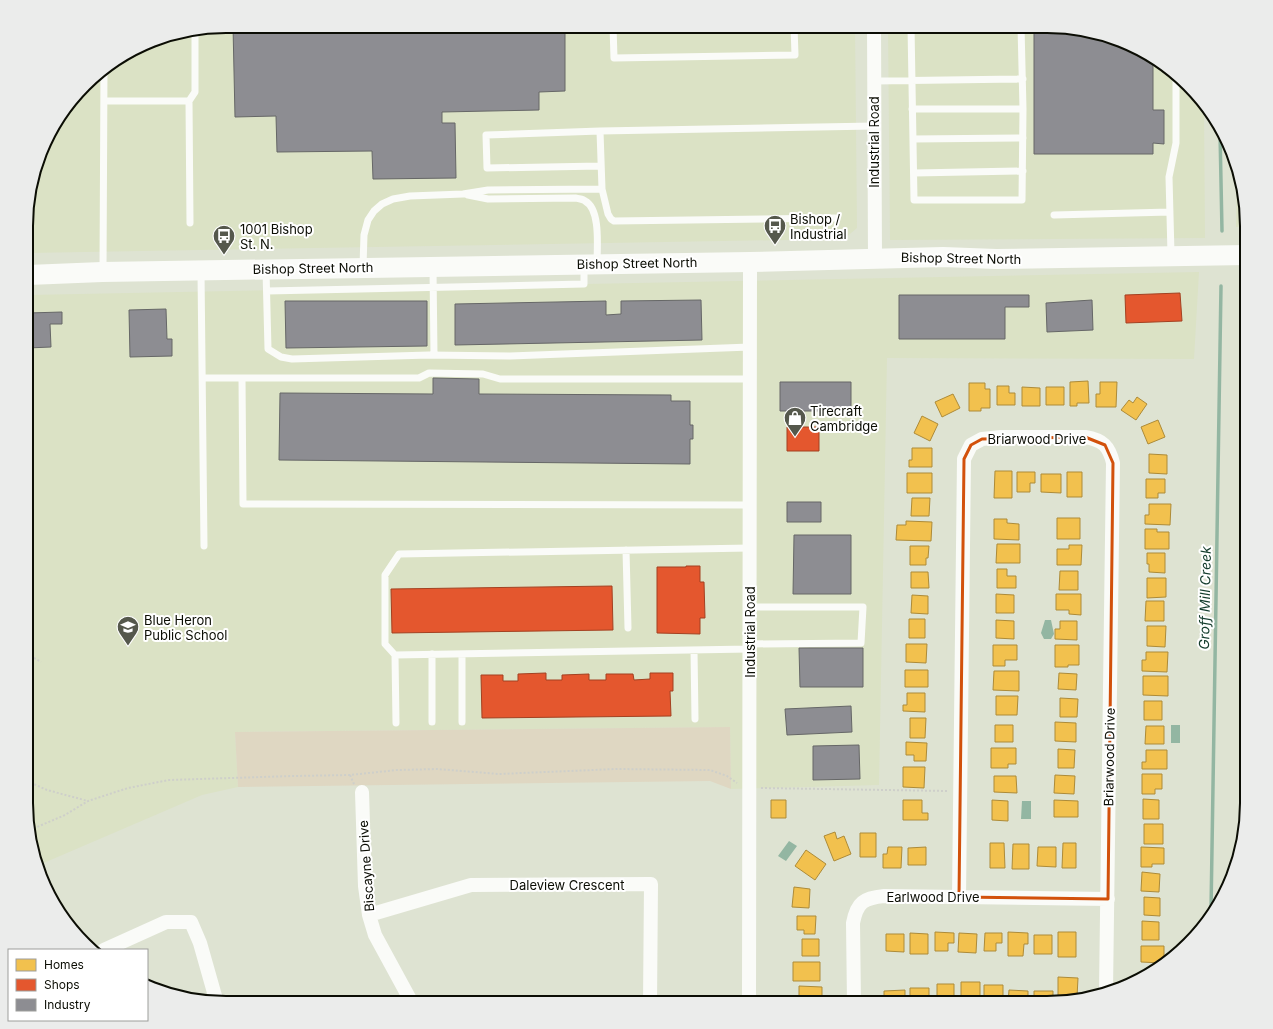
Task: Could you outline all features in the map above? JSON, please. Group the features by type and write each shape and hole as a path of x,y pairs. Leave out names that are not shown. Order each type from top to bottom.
{"main road":[{"name":"Bishop Street North","path":"33,275 201,270 750,262 943,256 996,259 1240,255"}],"street":[{"name":"Industrial Road","path":"874,33 875,258"},
{"name":"Industrial Road","path":"749,996 750,262"},
{"name":"Briarwood Drive","path":"959,897 964,459 971,445 982,439 1001,437 1085,437 1096,439 1105,445 1110,453 1113,464 1106,987"},
{"name":"Biscayne Drive","path":"362,792 365,886 369,915 375,935 408,996"},
{"name":"Daleview Crescent","path":"369,915 470,885 651,884 650,996"},
{"name":"Earlwood Drive","path":"854,996 853,923 855,912 862,903 871,898 884,896 1108,899"},
{"path":"106,949 166,922 191,922 200,943 215,996"}],"lane":[{"path":"612,33 614,58 795,55 794,33"},
{"path":"911,33 914,200 1022,200 1023,79 1021,33"},
{"path":"190,223 189,101 195,92 195,36"},
{"path":"102,272 104,77"},
{"path":"874,81 1023,79"},
{"path":"1171,257 1169,177 1176,143 1176,83"},
{"path":"104,101 189,101"},
{"path":"912,109 1023,109"},
{"path":"600,166 487,168 486,134 874,126"},
{"path":"600,131 600,166 602,189 608,214 610,219 614,221 835,218"},
{"path":"913,139 1023,138"},
{"path":"914,173 1022,171"},
{"path":"363,268 364,235 368,220 374,211 382,204 393,199 410,196 464,194 488,190 602,189"},
{"path":"266,291 584,284 590,264 596,217 593,208 586,201 576,198 488,199 464,194"},
{"path":"1054,216 1170,212"},
{"path":"433,267 434,355"},
{"path":"266,269 268,350 281,357 292,359 434,355 510,356 750,347"},
{"path":"201,270 204,546"},
{"path":"203,378 419,378 429,373 436,373 483,374 500,379 750,379"},
{"path":"242,378 244,504 750,505"},
{"path":"396,723 395,654 385,644 385,575 399,554 750,548"},
{"path":"626,550 628,628"},
{"path":"395,654 694,650 862,643 862,607 750,607"},
{"path":"694,650 696,719"},
{"path":"432,654 432,722"},
{"path":"462,654 462,722"}],"path":[{"path":"33,657 41,662"},
{"path":"35,828 65,815 88,801 128,788 169,780 350,775 397,770 437,769 498,774 616,769 710,770 727,776 737,782 737,786"},
{"path":"33,784 47,790 88,801"},
{"path":"760,788 960,791"}],"highlighted area":[{"path":"1085,437 1105,445 1113,463 1108,899 959,897 964,459 971,445 982,439"}],"shaded area":[{"path":"213,33 855,33 857,228 844,239 33,253 33,213 43,164 53,140 65,119 89,89 119,65 140,53 164,43 188,37"},
{"path":"888,33 1060,33 1109,43 1133,53 1165,73 1184,89 1204,114 1205,238 890,240"},
{"path":"1237,192 1240,213 1240,227 1236,227"},
{"path":"1199,272 1194,359 887,358 879,785 731,789 730,727 235,732 238,787 202,795 43,863 33,816 33,295"},
{"path":"1045,620 1051,620 1054,634 1051,639 1044,639 1041,633"},
{"path":"1171,725 1180,725 1180,743 1171,743"},
{"path":"730,727 731,789 710,781 238,787 235,732"},
{"path":"1022,801 1031,801 1031,819 1021,819"},
{"path":"789,841 797,846 786,861 778,856"}],"building: Homes":[{"path":"1088,381 1089,403 1077,403 1077,406 1070,406 1070,382"},
{"path":"1100,382 1117,382 1116,407 1096,407 1096,394 1100,394"},
{"path":"969,383 985,383 985,389 990,389 990,408 981,408 981,411 969,411"},
{"path":"997,386 1009,386 1009,393 1015,393 1015,405 997,405"},
{"path":"1022,387 1040,388 1040,406 1022,406"},
{"path":"1046,387 1064,387 1064,405 1046,405"},
{"path":"953,394 960,408 942,417 935,402"},
{"path":"1137,397 1147,404 1136,420 1121,410 1129,400 1133,403"},
{"path":"922,416 938,424 930,441 914,433"},
{"path":"1158,420 1165,437 1148,444 1141,427"},
{"path":"912,448 932,448 932,467 909,467 909,460 912,460"},
{"path":"1149,454 1167,455 1167,474 1149,473"},
{"path":"995,471 1012,471 1012,498 994,498"},
{"path":"1017,472 1035,472 1035,483 1030,483 1030,492 1017,492"},
{"path":"1067,472 1082,472 1082,497 1067,497"},
{"path":"907,473 932,473 932,493 907,493"},
{"path":"1041,474 1061,474 1061,493 1041,492"},
{"path":"1146,479 1165,479 1165,493 1158,493 1158,498 1146,498"},
{"path":"912,498 930,498 929,516 911,516"},
{"path":"1149,504 1171,504 1170,525 1145,524 1145,515 1149,515"},
{"path":"1057,518 1080,518 1080,539 1057,539"},
{"path":"994,519 1007,519 1007,523 1019,524 1019,540 994,539"},
{"path":"906,521 932,522 931,541 896,540 897,525 906,525"},
{"path":"1145,529 1157,529 1157,532 1169,532 1169,549 1145,549"},
{"path":"997,544 1020,544 1020,563 996,563"},
{"path":"1069,545 1082,545 1081,565 1057,565 1057,549 1069,549"},
{"path":"910,546 929,546 926,565 910,565"},
{"path":"1147,553 1165,553 1165,573 1149,572"},
{"path":"997,569 1007,569 1007,576 1016,576 1016,588 997,588"},
{"path":"1060,571 1078,571 1078,590 1059,590"},
{"path":"911,572 928,572 929,588 911,588"},
{"path":"1147,578 1166,578 1166,597 1147,598"},
{"path":"996,594 1014,595 1014,613 996,613"},
{"path":"1056,594 1081,594 1081,615 1069,614 1069,610 1056,610"},
{"path":"912,595 928,596 928,614 911,613"},
{"path":"1146,601 1164,601 1164,621 1145,621"},
{"path":"909,619 925,619 925,638 909,638"},
{"path":"996,620 1014,621 1014,639 996,638"},
{"path":"1060,621 1077,621 1077,640 1055,639 1055,629 1060,629"},
{"path":"1147,626 1166,626 1165,647 1147,646"},
{"path":"906,644 927,644 926,663 906,662"},
{"path":"993,645 1017,645 1017,660 1005,660 1005,666 993,666"},
{"path":"1055,645 1079,645 1079,665 1055,667"},
{"path":"1146,652 1168,652 1167,672 1142,671 1142,660 1146,660"},
{"path":"905,670 928,670 928,687 905,687"},
{"path":"994,671 1019,671 1019,691 993,690"},
{"path":"1059,673 1077,674 1076,690 1058,689"},
{"path":"1143,676 1168,676 1168,696 1143,695"},
{"path":"907,693 925,693 925,712 903,711 903,705 907,705"},
{"path":"996,696 1018,696 1017,715 996,715"},
{"path":"1060,698 1078,699 1077,717 1060,717"},
{"path":"1144,701 1162,701 1162,720 1144,720"},
{"path":"910,718 926,718 925,738 910,738"},
{"path":"1055,722 1076,723 1076,742 1055,741"},
{"path":"995,725 1013,725 1013,742 995,742"},
{"path":"1146,726 1164,726 1164,744 1145,744"},
{"path":"906,742 927,743 926,761 914,761 914,755 906,755"},
{"path":"991,748 1016,748 1016,764 1008,764 1008,768 991,768"},
{"path":"1058,749 1075,750 1074,768 1058,768"},
{"path":"1146,750 1167,750 1167,769 1142,769 1142,762 1146,762"},
{"path":"903,767 925,767 924,788 903,787"},
{"path":"1142,774 1162,774 1162,789 1155,789 1155,794 1142,794"},
{"path":"1055,775 1075,776 1074,794 1054,793"},
{"path":"994,776 1016,776 1017,793 994,792"},
{"path":"1143,799 1159,800 1159,819 1143,819"},
{"path":"771,800 786,800 786,818 771,818"},
{"path":"903,800 922,800 922,813 928,813 928,820 903,820"},
{"path":"992,800 1008,801 1008,821 992,820"},
{"path":"1054,800 1078,801 1078,817 1054,817"},
{"path":"1144,824 1163,824 1163,844 1144,844"},
{"path":"835,832 837,839 844,836 851,854 834,861 824,836"},
{"path":"860,833 876,833 876,857 860,857"},
{"path":"990,843 1004,843 1005,868 990,868"},
{"path":"1063,843 1076,843 1076,868 1062,868"},
{"path":"1013,844 1029,844 1029,869 1012,869"},
{"path":"888,847 902,847 901,868 883,868 883,854 887,854"},
{"path":"926,847 926,865 908,865 908,848"},
{"path":"1038,847 1056,847 1056,867 1037,866"},
{"path":"1141,847 1164,848 1164,864 1152,864 1152,867 1141,867"},
{"path":"806,850 826,864 815,880 795,866"},
{"path":"1142,872 1160,874 1159,892 1141,891"},
{"path":"794,887 810,889 809,908 792,907"},
{"path":"1144,897 1160,898 1160,916 1144,915"},
{"path":"797,916 816,916 815,934 804,934 804,930 797,930"},
{"path":"1142,921 1159,922 1159,940 1142,940"},
{"path":"935,932 954,933 954,943 948,943 948,951 935,951"},
{"path":"1008,932 1028,933 1028,944 1024,944 1023,956 1008,956"},
{"path":"1058,932 1076,932 1076,957 1058,957"},
{"path":"910,933 928,934 928,954 910,954"},
{"path":"959,933 977,934 976,953 958,952"},
{"path":"985,933 1002,933 1002,943 996,943 996,951 984,951"},
{"path":"886,934 904,934 904,952 886,951"},
{"path":"1034,935 1052,935 1052,954 1034,954"},
{"path":"802,939 819,939 819,956 802,956"},
{"path":"1141,946 1164,946 1164,957 1156,963 1141,962"},
{"path":"793,962 820,962 820,981 793,981"},
{"path":"1058,977 1078,978 1077,993 1058,996"},
{"path":"961,982 980,982 980,996 961,996"},
{"path":"937,984 954,984 954,996 937,996"},
{"path":"984,985 1003,985 1003,996 984,996"},
{"path":"799,986 822,987 822,996 799,996"},
{"path":"910,988 929,988 929,996 910,996"},
{"path":"905,990 905,996 884,996 884,991"},
{"path":"1009,990 1028,991 1028,996 1009,996"},
{"path":"1034,991 1053,991 1053,996 1034,996"}],"building: Shops":[{"path":"1180,293 1182,321 1126,323 1125,295"},
{"path":"787,427 819,427 819,451 787,451"},
{"path":"700,566 700,582 704,582 705,618 700,618 700,634 657,633 657,567"},
{"path":"612,586 613,630 392,633 391,589"},
{"path":"546,673 546,680 562,680 562,675 589,674 589,680 606,680 606,674 633,674 634,680 650,679 650,673 673,673 673,691 670,691 671,716 482,718 481,675 503,675 503,681 518,681 518,674"}],"building: Industry":[{"path":"233,33 565,33 565,91 539,92 539,110 442,112 442,123 455,123 456,178 373,179 372,151 277,152 276,116 235,117"},
{"path":"1034,33 1060,33 1109,43 1133,53 1153,64 1153,110 1164,110 1164,144 1153,143 1153,154 1034,154"},
{"path":"899,295 1029,295 1029,307 1005,307 1005,339 899,339"},
{"path":"701,300 702,340 455,345 455,304 606,301 606,315 621,314 621,301"},
{"path":"1092,300 1093,330 1047,332 1046,303"},
{"path":"285,301 427,301 427,346 286,348"},
{"path":"166,309 167,339 172,339 172,356 130,357 129,310"},
{"path":"62,312 62,324 50,324 51,347 33,348 33,313"},
{"path":"433,378 479,379 479,394 671,395 671,401 690,401 690,425 693,425 693,439 690,439 690,464 279,460 280,393 433,394"},
{"path":"780,382 851,382 851,411 780,411"},
{"path":"787,502 821,502 821,522 787,522"},
{"path":"794,535 851,535 851,594 793,594"},
{"path":"799,648 863,648 863,687 800,687"},
{"path":"851,706 852,732 787,735 785,709"},
{"path":"859,745 860,779 813,780 813,746"}],"waterway":[{"name":"Groff Mill Creek","path":"1220,140 1222,231"},
{"name":"Groff Mill Creek","path":"1211,905 1221,286"}],"place":[{"name":"Bishop / Industrial","path":"775,246"},
{"name":"1001 Bishop St. N.","path":"224,256"},
{"name":"Tirecraft Cambridge","path":"795,438"},
{"name":"Blue Heron Public School","path":"128,646"}]}
